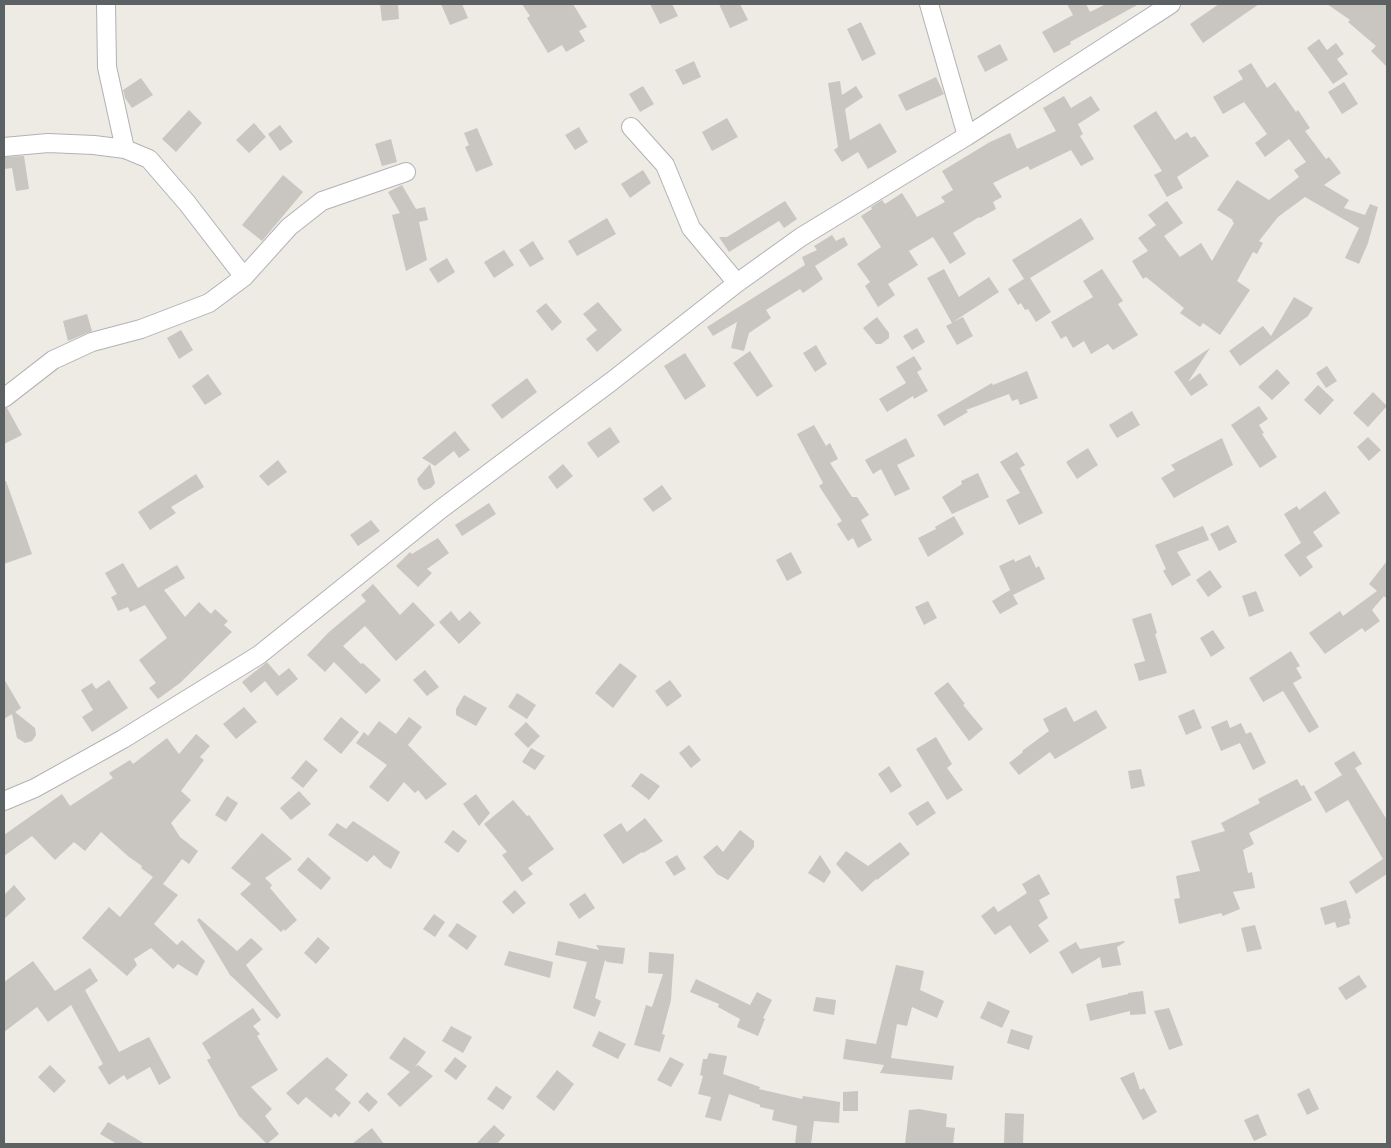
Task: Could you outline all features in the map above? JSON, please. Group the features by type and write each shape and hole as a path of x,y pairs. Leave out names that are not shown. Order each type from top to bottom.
{"street":[{"path":"106,4 107,67 125,149"},
{"path":"929,4 967,136"},
{"path":"4,801 35,788 123,739 259,656 441,509 612,382 737,283 801,238 967,136 1171,4"},
{"path":"631,127 665,165 691,228 737,283"},
{"path":"4,147 67,143 125,149 149,159 187,203 244,277"},
{"path":"4,398 53,360 92,342 141,329 209,303 244,277 289,227 322,201 406,172"}],"building":[{"path":"380,4 398,4 399,19 382,21"},
{"path":"441,4 462,4 468,18 450,25"},
{"path":"522,4 573,4 587,27 579,31 585,41 566,52 562,45 548,53 527,18 530,16"},
{"path":"650,4 672,4 678,16 660,24"},
{"path":"719,4 740,4 748,20 730,28"},
{"path":"1067,4 1086,4 1090,12 1106,4 1139,4 1070,42 1071,44 1054,53 1042,32 1073,15"},
{"path":"1219,4 1259,4 1203,43 1190,24"},
{"path":"1327,4 1387,4 1387,67 1371,51 1376,46 1348,22 1350,20"},
{"path":"861,22 876,54 862,61 847,29"},
{"path":"1319,39 1327,50 1336,43 1344,54 1337,59 1348,74 1333,84 1307,48"},
{"path":"1000,44 1008,60 985,72 977,56"},
{"path":"694,61 701,77 683,85 675,70"},
{"path":"1251,63 1267,88 1275,82 1296,112 1298,110 1310,128 1305,131 1326,159 1329,157 1341,173 1324,185 1349,200 1344,208 1365,215 1370,204 1378,207 1368,243 1359,264 1345,258 1359,228 1305,197 1278,217 1259,241 1263,243 1257,254 1253,252 1237,281 1250,290 1220,335 1203,323 1200,327 1180,313 1184,308 1146,277 1143,279 1132,261 1148,251 1138,238 1156,225 1148,215 1167,201 1183,223 1164,236 1180,257 1201,243 1212,261 1234,223 1233,220 1217,210 1237,180 1269,200 1299,177 1294,170 1306,162 1289,139 1265,157 1255,143 1267,134 1244,102 1223,114 1213,97 1243,79 1238,71"},
{"path":"936,77 944,94 906,111 898,95"},
{"path":"141,78 153,95 132,108 125,98 123,90"},
{"path":"840,81 842,95 856,86 863,97 845,109 850,140 880,123 897,152 868,169 858,152 842,162 834,150 838,147 828,83"},
{"path":"1344,82 1358,104 1342,114 1328,92"},
{"path":"643,86 654,104 640,112 629,94"},
{"path":"1064,96 1071,108 1091,96 1100,110 1078,124 1083,134 1080,136 1094,159 1081,166 1071,150 1030,170 1028,166 993,183 1002,197 993,202 996,209 953,233 966,254 950,264 933,237 909,251 918,265 888,284 895,295 878,307 865,286 870,282 857,264 881,247 861,216 882,200 885,204 902,193 917,217 945,202 941,197 953,190 942,171 990,142 1010,133 1017,149 1056,131 1043,108"},
{"path":"189,110 202,123 176,152 162,139"},
{"path":"1156,111 1175,140 1187,132 1191,138 1195,136 1209,156 1177,177 1183,188 1167,197 1154,175 1162,171 1133,126"},
{"path":"727,118 738,137 712,151 702,132"},
{"path":"254,123 266,137 249,153 236,140"},
{"path":"280,125 293,142 280,151 268,134"},
{"path":"579,127 588,142 575,150 565,135"},
{"path":"477,128 493,165 476,172 465,147 469,145 464,133"},
{"path":"391,139 397,162 382,166 375,144"},
{"path":"24,156 29,189 16,191 12,168 4,169 4,157"},
{"path":"643,170 651,183 630,198 621,184"},
{"path":"283,175 303,192 262,241 242,225"},
{"path":"402,185 416,209 425,207 428,220 419,222 427,260 406,271 392,215 400,213 388,192"},
{"path":"785,201 797,219 784,228 779,221 729,252 719,237 727,237"},
{"path":"607,218 616,234 577,256 568,241"},
{"path":"1081,218 1094,239 1030,278 1051,312 1036,322 1028,309 1025,310 1021,303 1018,305 1008,289 1024,279 1012,260"},
{"path":"832,235 836,241 844,237 848,245 815,266 823,279 803,293 800,289 766,310 771,318 749,333 744,351 731,348 737,322 713,336 707,327 805,265 802,257 817,250 814,246"},
{"path":"533,241 544,259 530,267 519,250"},
{"path":"504,250 514,265 494,278 484,262"},
{"path":"447,258 455,272 438,283 429,269"},
{"path":"944,269 959,297 989,277 999,292 953,322 963,317 973,336 957,345 946,326 952,323 927,278"},
{"path":"1102,269 1123,301 1118,304 1138,335 1113,350 1108,344 1091,354 1084,341 1073,348 1066,336 1061,339 1051,322 1093,297 1083,281"},
{"path":"1294,297 1313,308 1308,316 1240,366 1229,351 1263,326 1271,336"},
{"path":"598,302 622,330 597,352 586,339 597,330 583,314"},
{"path":"546,303 562,322 552,331 536,311"},
{"path":"87,314 92,331 68,341 63,321"},
{"path":"877,317 889,333 889,338 881,344 876,344 863,328"},
{"path":"917,328 925,342 912,350 903,336"},
{"path":"181,330 193,350 179,359 167,338"},
{"path":"816,345 827,364 815,372 803,353"},
{"path":"1210,348 1188,382 1200,373 1208,385 1191,396 1174,372"},
{"path":"750,351 773,386 757,397 733,363"},
{"path":"685,353 706,386 685,400 664,366"},
{"path":"914,356 922,369 917,372 928,391 914,399 913,396 887,412 879,399 906,383 896,367"},
{"path":"1327,366 1337,381 1326,388 1316,373"},
{"path":"1277,369 1290,383 1272,400 1258,387"},
{"path":"1027,371 1038,398 1020,405 1018,399 1012,401 1009,394 966,410 968,412 944,426 937,415 992,383 993,385"},
{"path":"208,374 222,394 205,405 192,386"},
{"path":"527,378 537,392 502,419 491,405"},
{"path":"1318,385 1334,400 1320,415 1304,400"},
{"path":"1373,392 1387,406 1368,427 1353,413"},
{"path":"1259,406 1268,419 1259,425 1264,433 1262,434 1277,457 1260,468 1231,425"},
{"path":"4,408 7,408 22,435 4,444"},
{"path":"1132,411 1140,425 1117,438 1109,425"},
{"path":"814,425 826,446 830,443 838,459 830,463 852,497 857,497 869,515 861,520 872,540 858,548 853,538 848,541 837,524 842,521 819,486 823,483 797,434"},
{"path":"610,427 620,442 598,458 587,443"},
{"path":"455,431 470,450 459,458 454,451 435,466 422,458"},
{"path":"1368,437 1381,450 1369,461 1357,447"},
{"path":"906,438 915,456 897,465 910,489 895,496 881,469 873,474 865,460"},
{"path":"1222,438 1233,465 1174,498 1161,478 1175,470 1171,465"},
{"path":"1088,448 1098,465 1077,479 1066,462"},
{"path":"1017,452 1025,465 1020,468 1043,513 1019,525 1006,500 1020,493 1000,462"},
{"path":"278,460 287,472 268,486 259,476"},
{"path":"430,464 435,483 431,488 424,490 419,485 417,479"},
{"path":"563,464 573,476 557,489 548,477"},
{"path":"978,473 989,497 952,514 942,497 962,484 961,481"},
{"path":"196,474 204,487 171,507 176,513 150,530 138,512"},
{"path":"4,481 6,481 32,554 4,564"},
{"path":"662,485 672,499 653,512 643,499"},
{"path":"1325,491 1340,513 1313,532 1323,546 1306,557 1313,567 1300,577 1284,555 1301,543 1284,514 1297,506 1299,510"},
{"path":"489,503 496,514 462,536 455,525"},
{"path":"954,516 964,534 928,557 918,538 936,529 935,527"},
{"path":"371,520 380,531 358,546 350,535"},
{"path":"1228,525 1237,542 1219,551 1210,534"},
{"path":"1203,526 1209,540 1177,552 1191,575 1172,586 1163,571 1166,569 1155,545"},
{"path":"438,538 449,553 427,569 432,573 418,587 396,566 410,552 412,554"},
{"path":"791,552 802,573 787,581 776,560"},
{"path":"1030,555 1036,568 1039,566 1045,579 1013,595 1018,604 1000,614 992,601 1010,590 1012,594 999,566 1014,559 1015,562"},
{"path":"1387,561 1387,599 1384,596 1372,610 1380,621 1365,632 1362,628 1325,654 1309,633 1340,611 1343,616 1377,591 1369,584"},
{"path":"123,563 138,588 177,565 185,578 164,590 185,617 199,602 211,614 215,609 228,621 224,625 232,632 180,683 158,699 149,688 156,683 139,660 167,638 145,605 130,612 128,607 118,611 111,597 117,594 105,573"},
{"path":"1210,570 1222,587 1208,597 1196,580"},
{"path":"373,584 400,615 413,602 435,625 396,661 365,626 343,646 381,680 366,694 334,662 325,672 307,655 329,632 366,601 361,595"},
{"path":"1256,591 1264,611 1249,617 1242,596"},
{"path":"928,601 937,618 924,625 915,607"},
{"path":"451,611 459,621 470,611 481,623 459,644 439,622"},
{"path":"1151,613 1157,633 1155,634 1167,673 1139,681 1134,664 1145,661 1132,619"},
{"path":"1213,630 1225,648 1211,657 1200,638"},
{"path":"1291,651 1300,666 1296,668 1302,678 1293,683 1319,727 1309,733 1283,691 1263,702 1249,678"},
{"path":"267,662 279,676 289,668 298,679 277,696 265,681 251,693 242,682"},
{"path":"620,663 637,676 613,708 595,693"},
{"path":"425,670 439,687 427,696 413,680"},
{"path":"4,679 21,708 15,712 35,728 36,735 32,741 25,743 17,738 12,714 4,719"},
{"path":"109,680 128,708 92,732 82,717 93,710 81,690 92,683 96,689"},
{"path":"670,680 682,696 667,707 655,691"},
{"path":"948,682 965,704 963,705 983,729 969,741 934,693"},
{"path":"517,693 536,705 527,719 508,707"},
{"path":"464,695 487,708 476,726 456,715 456,709"},
{"path":"244,707 257,722 236,739 223,724"},
{"path":"1066,707 1074,722 1096,710 1107,728 1055,759 1050,752 1019,775 1009,763 1049,731 1043,719"},
{"path":"1194,709 1202,728 1186,735 1178,716"},
{"path":"341,717 359,732 341,754 323,739"},
{"path":"409,717 422,727 408,745 447,784 426,800 418,790 415,793 404,782 388,802 369,787 387,765 356,743 364,732 368,736 379,721 396,734"},
{"path":"1227,720 1230,728 1241,723 1246,734 1251,732 1266,763 1253,770 1240,743 1221,751 1211,727"},
{"path":"526,722 540,736 528,748 514,734"},
{"path":"196,734 210,746 200,757 204,760 181,791 191,800 171,823 180,837 198,851 189,864 182,859 163,884 178,895 154,924 177,945 182,940 205,961 197,976 178,964 173,969 151,948 134,959 137,965 127,976 82,938 109,907 120,917 153,877 101,832 85,851 74,842 55,860 32,836 4,856 4,835 62,794 70,806 113,778 109,773 130,760 133,764 167,738 179,754"},
{"path":"936,737 952,764 947,768 963,790 947,800 916,749"},
{"path":"689,745 701,760 691,768 679,753"},
{"path":"531,748 545,756 535,770 522,762"},
{"path":"1354,751 1362,764 1355,768 1387,820 1387,874 1356,894 1349,882 1383,859 1348,800 1326,813 1314,792 1342,775 1334,763"},
{"path":"306,760 318,770 303,788 291,778"},
{"path":"889,766 902,786 891,793 878,774"},
{"path":"1141,769 1145,786 1131,789 1128,771"},
{"path":"641,773 660,786 649,800 631,786"},
{"path":"1297,779 1301,786 1304,785 1312,800 1249,833 1254,844 1243,850 1248,873 1252,872 1255,888 1233,892 1240,909 1223,916 1221,913 1179,924 1174,899 1180,898 1176,876 1200,871 1191,841 1225,831 1221,823 1260,803 1258,799"},
{"path":"299,791 311,804 291,820 280,808"},
{"path":"476,794 490,813 479,826 463,804"},
{"path":"227,796 238,803 226,822 215,815"},
{"path":"513,800 527,816 529,815 554,849 528,868 533,874 522,882 502,855 507,852 484,824"},
{"path":"928,801 936,813 917,826 908,813"},
{"path":"645,818 663,841 623,864 603,835 621,823 627,832"},
{"path":"353,821 400,852 391,869 374,855 367,862 328,835 337,823 346,829"},
{"path":"453,830 467,841 458,853 444,842"},
{"path":"740,830 754,841 754,847 728,880 717,874 703,857 717,845 723,852"},
{"path":"262,833 292,859 265,878 272,885 270,888 297,920 285,931 284,929 281,932 240,894 251,884 231,868"},
{"path":"900,842 910,854 876,879 862,892 836,864 846,851 868,866"},
{"path":"677,855 686,869 674,876 665,862"},
{"path":"820,855 831,872 824,883 808,873"},
{"path":"308,857 331,878 321,890 297,870"},
{"path":"1039,874 1050,894 1039,900 1048,918 1038,925 1049,941 1030,954 1010,925 995,935 981,916 994,906 998,912 1027,893 1022,884"},
{"path":"14,885 26,899 4,919 4,895"},
{"path":"515,890 526,903 513,914 502,902"},
{"path":"585,893 595,908 579,919 569,904"},
{"path":"1346,900 1351,918 1349,919 1350,924 1337,928 1335,922 1325,925 1320,908"},
{"path":"434,914 445,922 435,937 423,929"},
{"path":"199,918 237,951 251,938 263,949 246,965 281,1015 277,1019 230,975 197,920"},
{"path":"457,923 477,936 467,950 448,936"},
{"path":"1255,925 1262,949 1247,952 1241,928"},
{"path":"318,937 330,948 316,964 304,953"},
{"path":"558,941 599,950 596,945 625,948 623,964 607,962 605,960 595,998 601,1001 595,1017 573,1008 587,962 555,955"},
{"path":"1124,941 1117,947 1121,965 1102,968 1100,957 1072,974 1059,952 1076,942 1080,949"},
{"path":"509,951 553,962 550,978 504,965"},
{"path":"649,952 674,954 671,1000 662,1034 665,1035 660,1052 634,1045 646,1005 652,1007 663,974 648,973"},
{"path":"33,961 55,991 90,968 98,981 85,990 119,1052 149,1037 171,1078 159,1085 150,1067 127,1080 124,1075 109,1085 98,1067 103,1064 71,1005 48,1022 37,1007 4,1032 4,982"},
{"path":"896,965 924,971 920,990 944,1001 937,1018 912,1007 907,1026 897,1024 891,1058 954,1066 952,1080 880,1073 884,1065 843,1059 846,1039 876,1044"},
{"path":"1359,975 1367,987 1346,1000 1338,988"},
{"path":"696,979 750,1005 757,992 772,1000 763,1018 765,1019 758,1036 737,1027 740,1019 718,1007 719,1004 690,992"},
{"path":"1143,991 1146,1014 1130,1015 1130,1011 1090,1021 1086,1004"},
{"path":"816,997 836,1000 834,1015 813,1011"},
{"path":"988,1001 1010,1011 1002,1028 980,1018"},
{"path":"253,1008 261,1020 253,1026 260,1034 257,1036 278,1070 251,1087 272,1109 265,1116 279,1134 267,1144 239,1116 207,1060 211,1058 202,1043"},
{"path":"1169,1008 1183,1045 1169,1050 1154,1011"},
{"path":"451,1026 472,1037 463,1053 442,1041"},
{"path":"1011,1029 1033,1036 1029,1050 1007,1043"},
{"path":"599,1031 626,1044 618,1059 592,1046"},
{"path":"404,1037 426,1052 415,1067 418,1065 433,1076 400,1107 387,1094 410,1072 389,1058"},
{"path":"709,1053 727,1056 723,1074 760,1087 759,1089 802,1099 803,1096 840,1102 839,1123 814,1121 811,1144 795,1144 797,1126 772,1120 774,1110 760,1107 760,1105 729,1094 721,1121 705,1117 711,1097 698,1094 703,1076 700,1075 703,1059 707,1059"},
{"path":"327,1057 348,1075 335,1089 351,1103 339,1117 335,1113 331,1118 306,1097 298,1105 286,1093"},
{"path":"455,1057 467,1066 456,1080 444,1071"},
{"path":"670,1057 684,1064 671,1087 657,1080"},
{"path":"50,1065 66,1081 54,1093 38,1077"},
{"path":"557,1070 574,1084 554,1111 536,1097"},
{"path":"1134,1072 1140,1090 1144,1088 1157,1112 1143,1120 1120,1078"},
{"path":"496,1086 512,1097 503,1110 487,1099"},
{"path":"1309,1088 1319,1109 1307,1115 1297,1094"},
{"path":"858,1091 858,1111 843,1111 843,1092"},
{"path":"367,1092 378,1102 369,1112 358,1102"},
{"path":"919,1109 947,1114 946,1127 955,1128 953,1144 905,1144 909,1110"},
{"path":"1005,1113 1024,1114 1023,1144 1004,1144"},
{"path":"1258,1114 1267,1135 1254,1141 1244,1120"},
{"path":"108,1122 145,1144 117,1144 100,1134"},
{"path":"494,1125 505,1135 497,1144 476,1144"},
{"path":"372,1128 384,1144 352,1144"}]}
